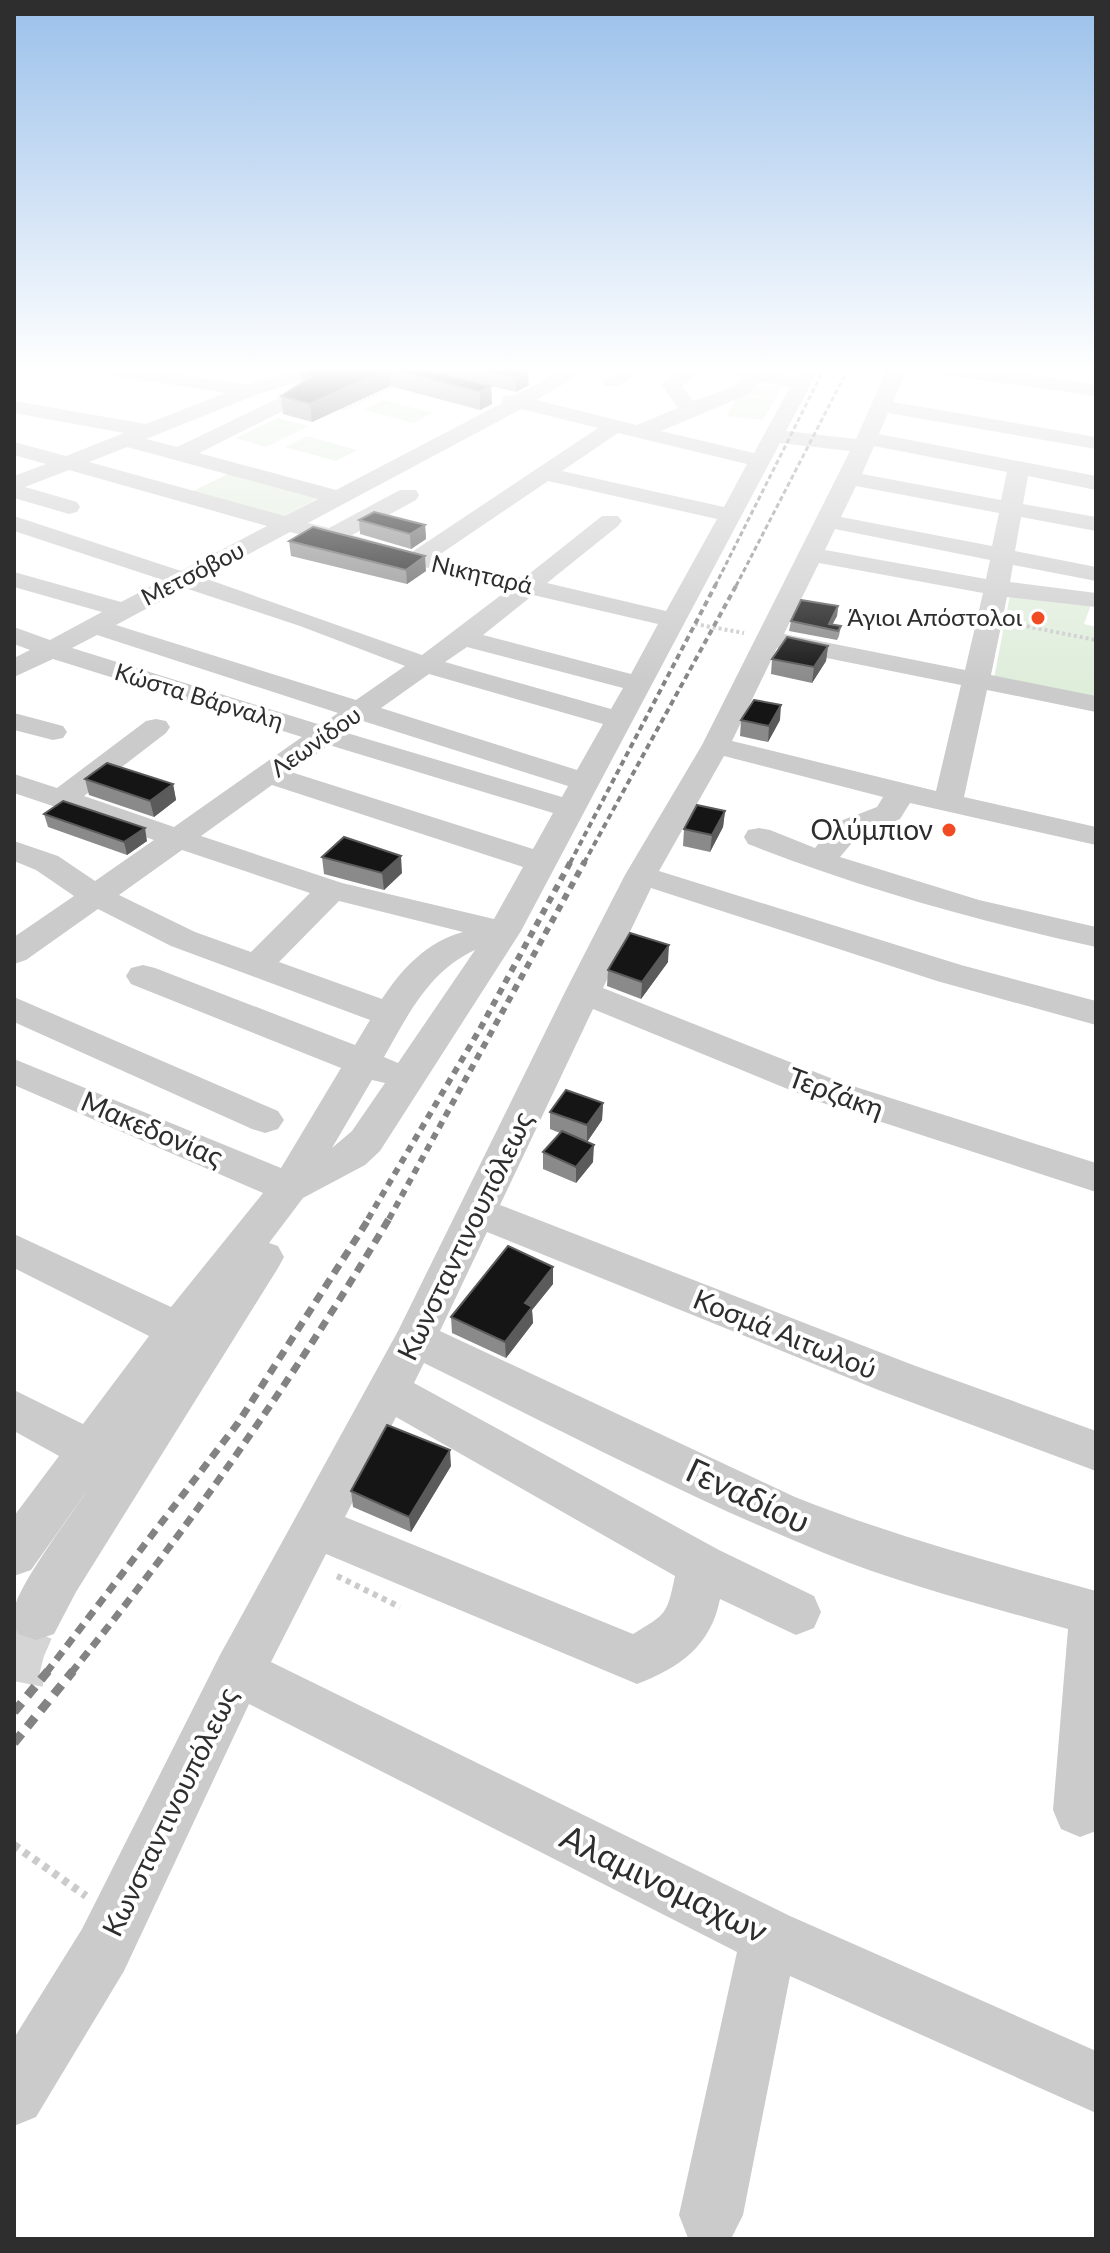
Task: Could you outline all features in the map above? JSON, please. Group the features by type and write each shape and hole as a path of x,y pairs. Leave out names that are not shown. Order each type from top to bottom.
{"street":[{"path":"14,484 47,472"},
{"name":"Νικηταρά","path":"105,472 416,560 673,620"},
{"path":"246,472 337,497"},
{"name":"Μετσόβου","path":"14,669 385,472"},
{"path":"416,560 548,472"},
{"path":"36,1617 276,1235 289,1188 359,1148 504,931 754,472"},
{"name":"Κωνσταντινουπόλεως","path":"14,2095 103,1950 238,1672 321,1548 389,1391 582,992 641,875 716,745 852,472"},
{"path":"948,802 997,588 1017,472"},
{"path":"1035,472 1096,483"},
{"path":"545,474 731,515"},
{"path":"849,478 1096,524"},
{"path":"14,491 69,507"},
{"path":"332,536 408,495"},
{"name":"Λεωνίδου","path":"14,953 361,712 463,638 610,521"},
{"path":"827,521 1096,574"},
{"path":"14,523 309,621 425,665 619,720"},
{"path":"356,569 383,550"},
{"path":"810,554 997,588 1096,600"},
{"path":"14,579 121,610"},
{"path":"93,626 585,782"},
{"name":"Κώστα Βάρναλη","path":"14,635 89,664 570,809"},
{"path":"463,638 639,684"},
{"path":"769,638 1096,704"},
{"path":"14,721 53,732"},
{"path":"62,798 156,727"},
{"path":"716,745 901,792 1096,836"},
{"path":"270,775 541,862"},
{"path":"14,783 332,890 504,931"},
{"path":"820,862 846,830 889,813 901,792"},
{"path":"759,837 820,862 978,911 1096,937"},
{"path":"14,850 47,863 96,896 183,939 389,1014"},
{"path":"641,875 949,973 1096,1013"},
{"path":"256,966 332,890"},
{"path":"22,1530 91,1451 178,1330 289,1188 407,987 441,954 461,943 504,931"},
{"path":"143,976 361,1064 407,1077"},
{"name":"Τερζάκη","path":"582,992 830,1092 1096,1178"},
{"path":"14,1008 265,1120"},
{"name":"Μακεδονίας","path":"14,1071 289,1188"},
{"name":"Κοσμά Αιτωλού","path":"477,1212 882,1372 1096,1451"},
{"path":"14,1250 178,1330"},
{"name":"Γεναδίου","path":"415,1339 818,1528 925,1566 1095,1614"},
{"path":"389,1391 702,1566 796,1612"},
{"path":"14,1409 91,1451"},
{"path":"1096,1417 1096,1451"},
{"path":"321,1548 637,1660 681,1632 693,1610 702,1566"},
{"path":"1080,1810 1095,1614"},
{"name":"Αλαμινομαχων","path":"238,1672 769,1937 1096,2082"},
{"path":"711,2215 769,1937"}],"path":[{"path":"673,620 769,638"},
{"path":"1005,622 1096,640"},
{"path":"321,1548 342,1579 400,1607"},
{"path":"14,1845 90,1899"}],"green space":[{"path":"232,472 320,497 280,519 189,493"},
{"path":"1010,595 1091,605 1084,624 1096,627 1096,698 994,678"}],"building":[{"path":"374,512 425,525 410,534 359,520"},
{"path":"313,527 425,556 406,570 289,541"},
{"path":"801,600 838,606 829,624 841,626 838,631 791,621"},
{"path":"787,637 828,646 814,667 772,659"},
{"path":"754,700 781,705 769,726 741,720"},
{"path":"107,763 173,784 150,801 85,779"},
{"path":"63,801 145,828 124,842 44,814"},
{"path":"697,805 725,811 712,835 684,829"},
{"path":"344,837 401,856 382,873 322,857"},
{"path":"630,933 669,945 642,982 608,970"},
{"path":"566,1090 603,1103 587,1125 550,1112"},
{"path":"562,1131 594,1145 576,1167 543,1152"},
{"path":"508,1246 553,1267 525,1303 532,1307 505,1342 451,1317"},
{"path":"387,1425 450,1450 409,1517 351,1491"}],"tunnel":[{"path":"16,1673 22,1649 36,1617"},
{"path":"14,1681 16,1671"}],"railway":[{"path":"715,586 772,472"},
{"path":"736,586 795,472"},
{"path":"570,863 716,584"},
{"path":"584,863 737,584"},
{"path":"368,1219 480,1029 571,861"},
{"path":"389,1219 585,861"},
{"path":"46,1673 238,1423 370,1217"},
{"path":"71,1673 239,1451 317,1335 390,1217"},
{"path":"14,1712 48,1671"},
{"path":"14,1743 73,1671"}],"place":[{"name":"Άγιοι Απόστολοι","path":"1038,618"},
{"name":"Ολύμπιον","path":"949,830"}]}
